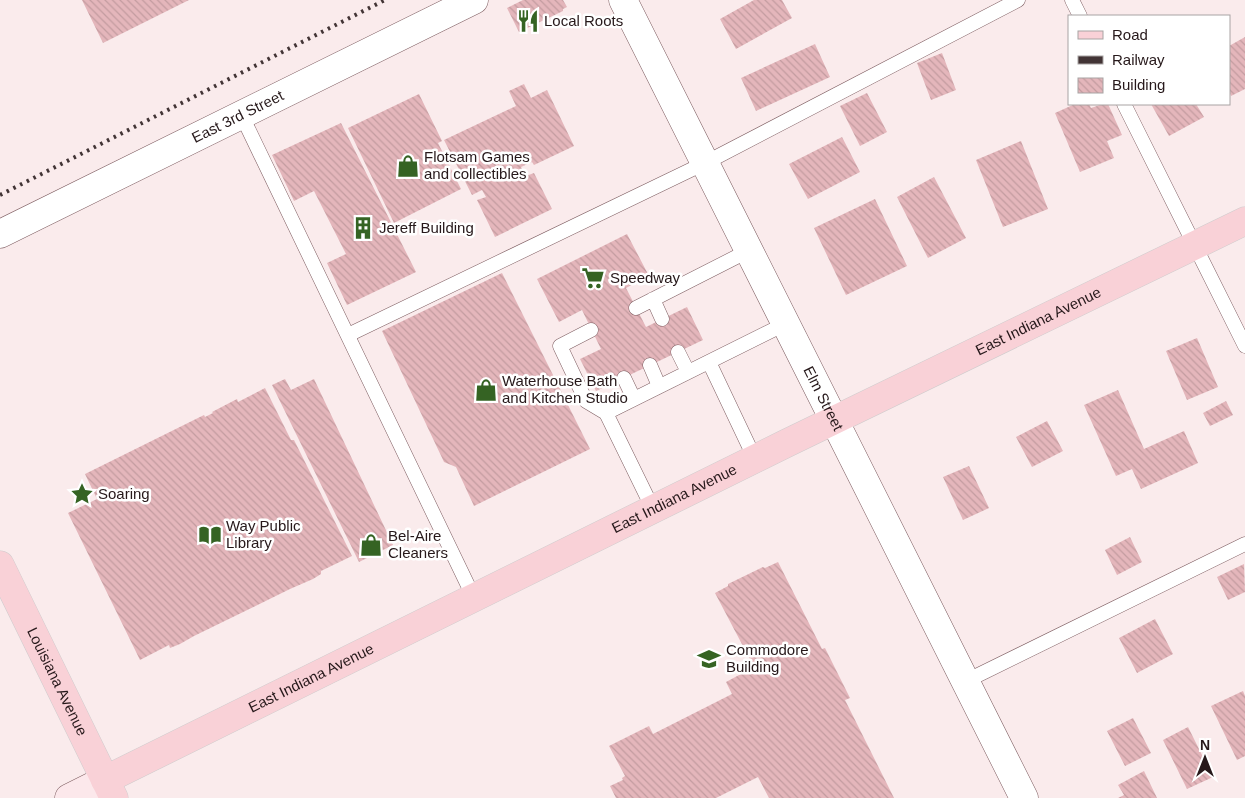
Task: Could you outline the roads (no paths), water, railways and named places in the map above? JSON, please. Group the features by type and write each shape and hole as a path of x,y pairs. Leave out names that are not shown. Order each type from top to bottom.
{"main road":[{"name":"East Indiana Avenue","path":"110,789 474,598 1245,221"},
{"name":"Louisiana Avenue","path":"0,565 110,789"},
{"path":"69,798 110,789"}],"street":[{"name":"East 3rd Street","path":"0,234 474,0"},
{"name":"Elm Street","path":"623,0 1024,798"}],"lane":[{"path":"348,336 706,163 1018,0"},
{"path":"1072,0 1080,15"},
{"path":"1125,105 1245,346"},
{"path":"242,116 474,598"},
{"path":"636,308 748,251"},
{"path":"653,300 662,319"},
{"path":"606,412 785,324"},
{"path":"592,330 560,346 586,401 606,412 653,509"},
{"path":"678,352 688,372"},
{"path":"709,362 755,459"},
{"path":"650,365 660,386"},
{"path":"624,378 634,399"},
{"path":"966,681 1245,544"}],"railway":[{"path":"0,195 385,0"}],"place":[{"name":"Local Roots","path":"528,21"},
{"name":"Flotsam Games and collectibles","path":"408,166"},
{"name":"Jereff Building","path":"363,228"},
{"name":"Speedway","path":"593,278"},
{"name":"Waterhouse Bath and Kitchen Studio","path":"486,390"},
{"name":"Soaring","path":"82,494"},
{"name":"Way Public Library","path":"210,535"},
{"name":"Bel-Aire Cleaners","path":"371,545"},
{"name":"Commodore Building","path":"709,659"}]}
